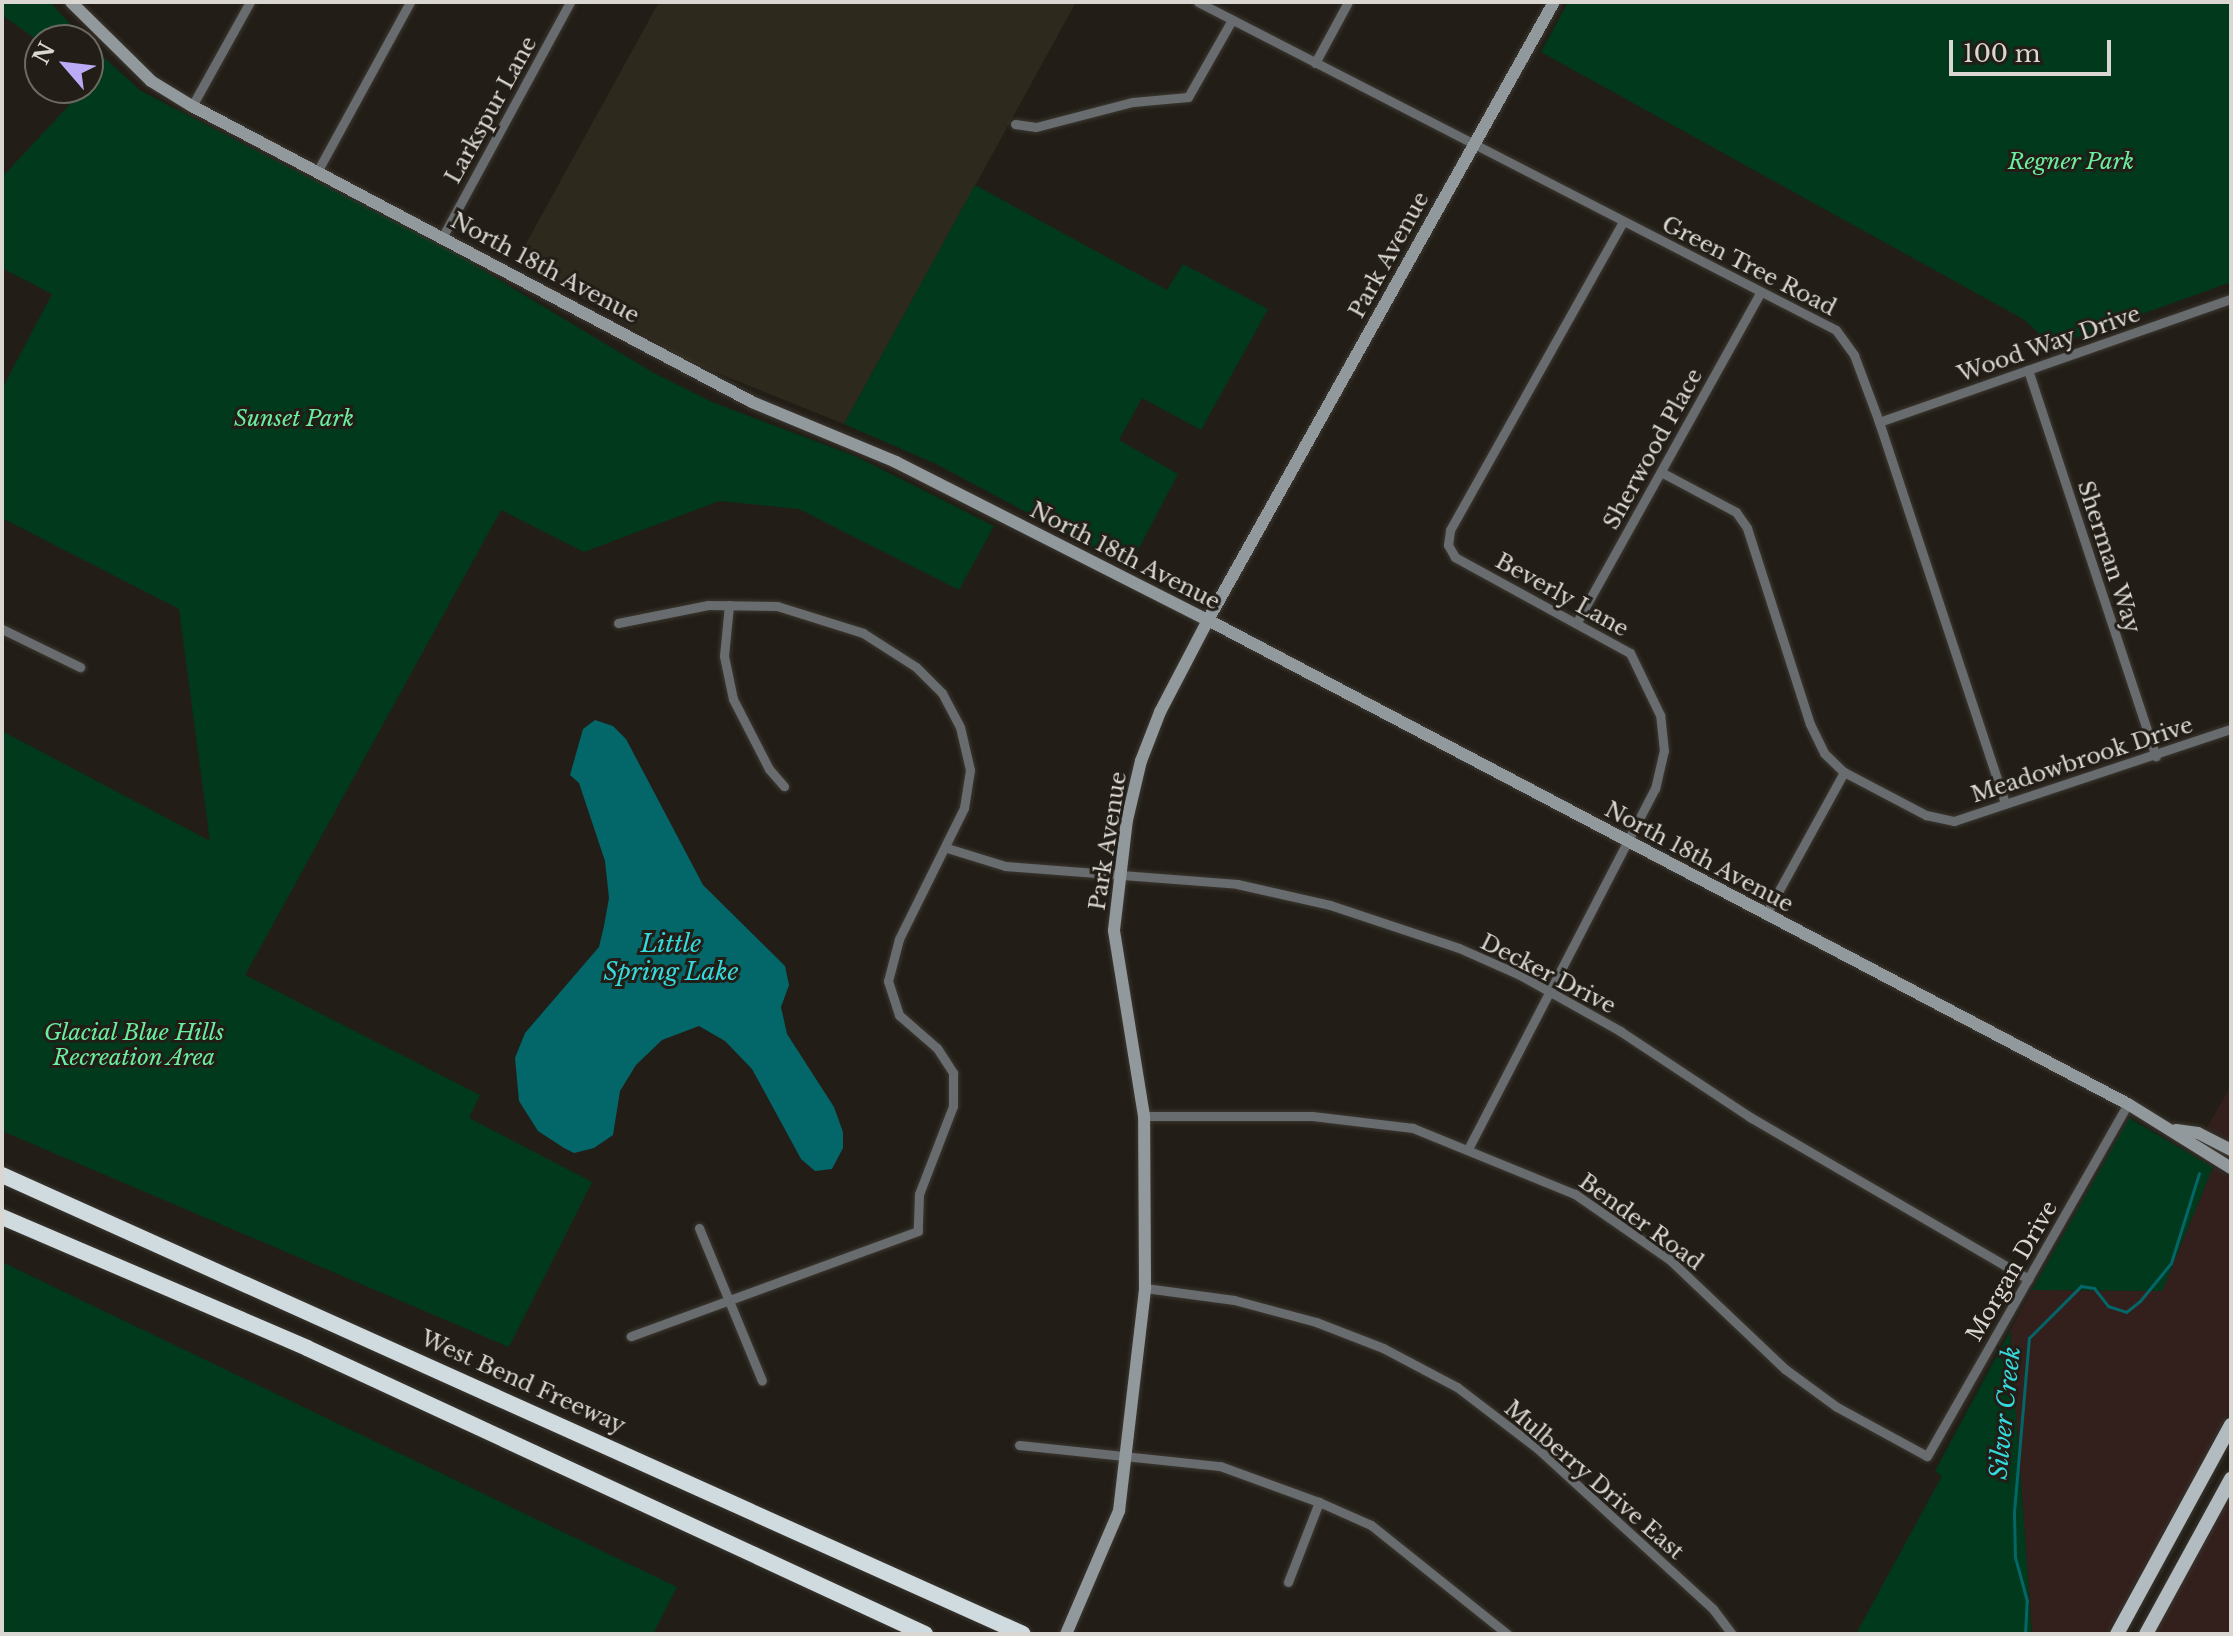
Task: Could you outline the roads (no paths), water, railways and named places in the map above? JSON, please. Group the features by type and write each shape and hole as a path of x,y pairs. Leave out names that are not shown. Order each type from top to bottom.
{"highway":[{"name":"West Bend Freeway","path":"2,1175 1023,1634"},
{"path":"2,1217 307,1348 925,1634"}],"main road":[{"path":"2117,1634 2231,1425"},
{"path":"2146,1634 2231,1479"}],"street":[{"name":"North 18th Avenue","path":"71,2 151,81 192,106 752,402 896,462 1208,620 2128,1104 2176,1130 2192,1146 2231,1168"},
{"path":"192,106 250,2"},
{"path":"317,172 410,2"},
{"name":"Larkspur Lane","path":"443,236 570,2"},
{"name":"Green Tree Road","path":"1198,2 1836,330 1854,355 1879,422 2005,804"},
{"path":"1315,63 1348,2"},
{"name":"Park Avenue","path":"1068,1630 1119,1511 1129,1454 1145,1288 1144,1116 1114,930 1119,878 1141,761 1160,712 1208,620 1554,2"},
{"path":"1015,124 1036,127 1133,102 1188,97 1232,20"},
{"name":"Beverly Lane","path":"1468,1149 1655,789 1664,751 1660,715 1630,653 1455,557 1448,545 1450,530 1623,222"},
{"name":"Sherwood Place","path":"1577,622 1760,293"},
{"name":"Wood Way Drive","path":"1879,422 2231,299"},
{"name":"Sherman Way","path":"2028,370 2156,756"},
{"name":"Meadowbrook Drive","path":"1661,472 1736,512 1747,528 1810,724 1824,753 1844,772 1926,815 1954,821 2231,729"},
{"path":"729,605 724,656 733,699 769,769 784,786"},
{"path":"618,623 685,608 777,606 863,633 916,667 942,693 960,727 970,770 964,808 947,848 899,939 888,981 899,1015 937,1048 953,1073 953,1106 919,1194 918,1231 631,1336"},
{"path":"2,629 80,667"},
{"path":"1766,914 1844,772"},
{"name":"Decker Drive","path":"947,848 1005,866 1119,878 1237,884 1330,905 1459,948 1550,992 1750,1117 2028,1279"},
{"name":"Morgan Drive","path":"1927,1456 2128,1104"},
{"name":"Bender Road","path":"1144,1116 1312,1116 1413,1128 1575,1194 1669,1259 1796,1376 1837,1407 1927,1456"},
{"name":"North 18th Avenue","path":"2176,1130 2198,1133 2231,1150"},
{"path":"699,1228 762,1381"},
{"name":"Mulberry Drive East","path":"1145,1288 1234,1300 1316,1322 1383,1348 1457,1387 1538,1449 1713,1609 1732,1634"},
{"path":"1019,1445 1129,1454 1220,1466 1319,1502 1371,1525 1507,1634"},
{"path":"1288,1582 1319,1502"}],"water":[{"name":"Little Spring Lake","path":"595,720 613,726 626,739 703,885 785,966 789,985 781,1007 787,1034 834,1107 843,1132 843,1148 832,1169 815,1171 801,1159 752,1069 725,1041 699,1026 662,1040 636,1065 620,1091 613,1135 594,1148 574,1153 564,1148 538,1131 519,1101 515,1058 525,1033 599,947 604,926 609,898 605,861 579,783 570,775 583,729"}],"waterway":[{"name":"Silver Creek","path":"2025,1634 2027,1601 2015,1557 2014,1512 2029,1338 2081,1286 2094,1288 2108,1306 2126,1312 2140,1301 2171,1263 2199,1173"}],"park label":[{"name":"Regner Park","path":"2071,162"},
{"name":"Sunset Park","path":"294,419"},
{"name":"Glacial Blue Hills Recreation Area","path":"134,1044"}]}
